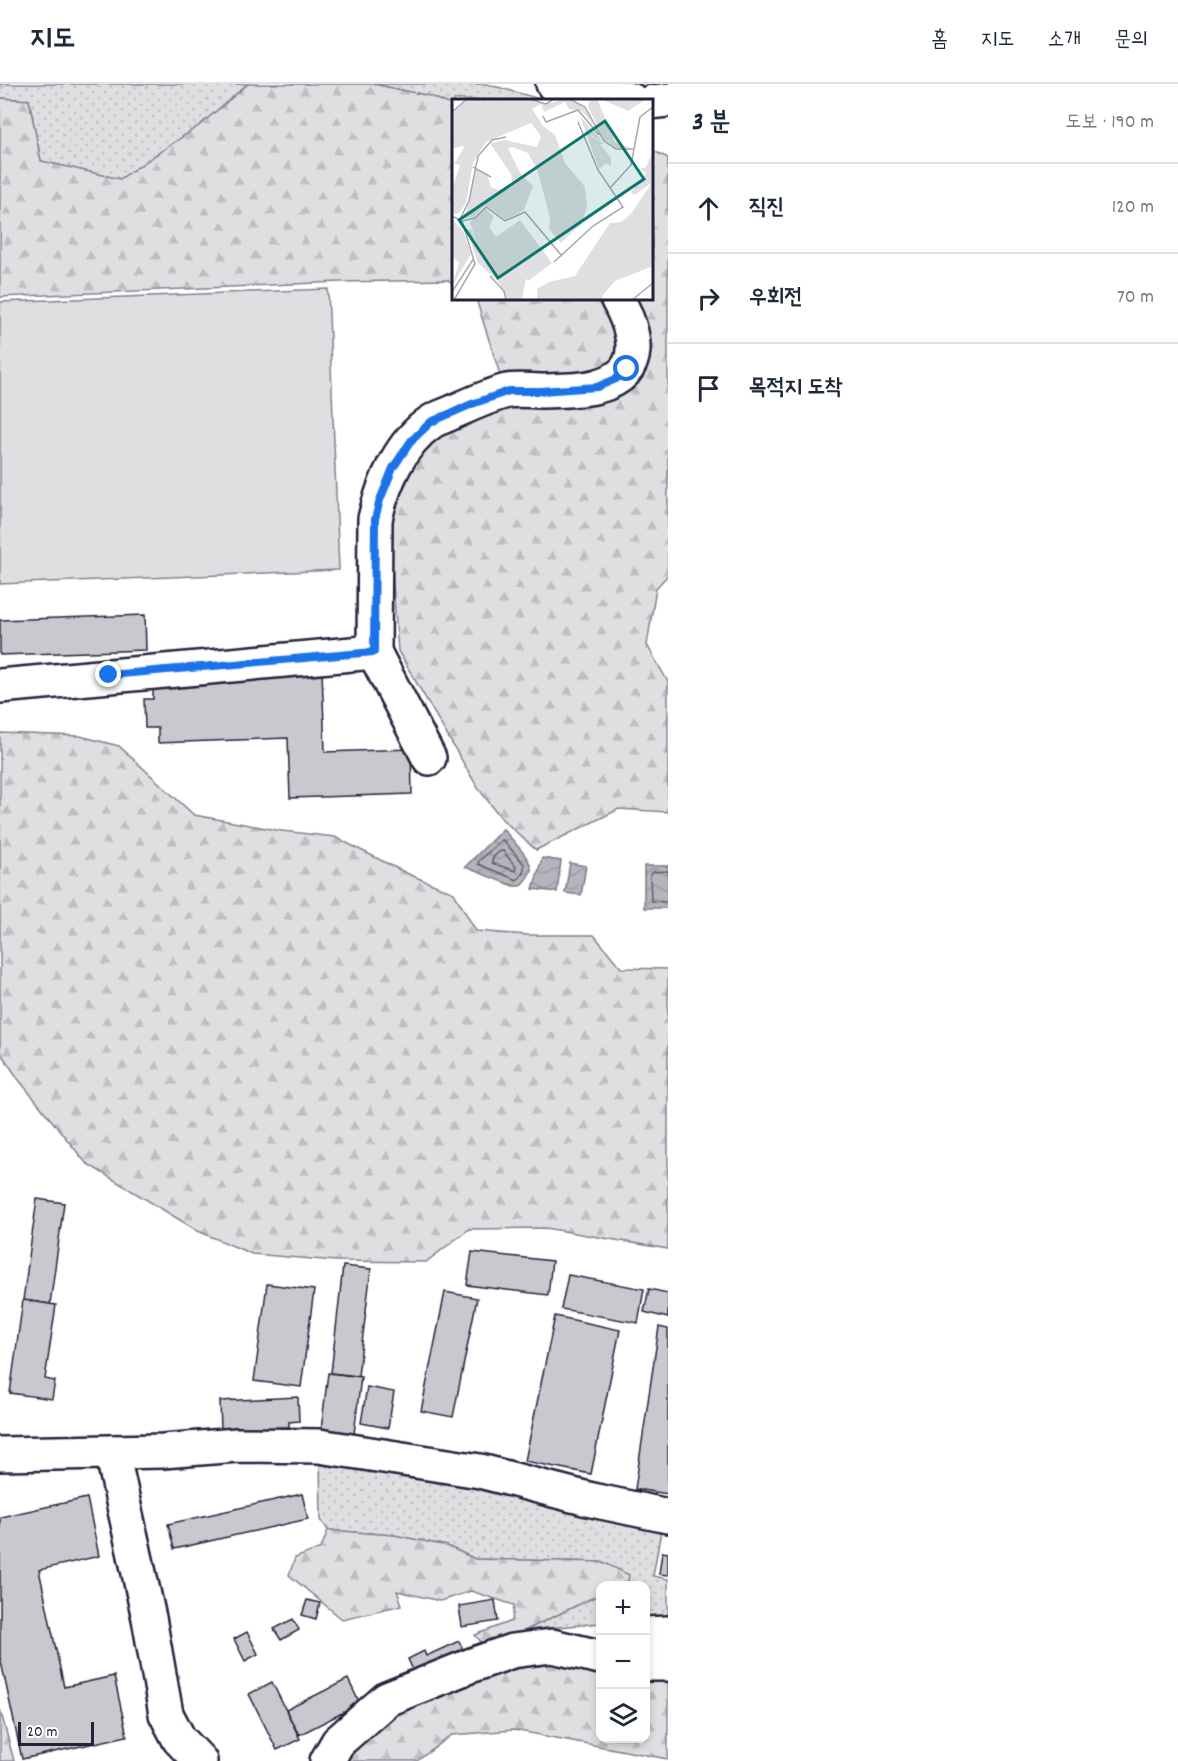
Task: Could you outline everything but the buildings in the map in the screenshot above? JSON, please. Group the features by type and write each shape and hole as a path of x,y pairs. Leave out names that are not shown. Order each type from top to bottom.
{"street":[{"path":"553,84 626,99"},
{"path":"429,758 374,652 375,519 393,468 411,441 431,422 472,404 509,391 597,387 616,379 627,369 634,350 631,328 618,300"},
{"path":"0,686 374,652"},
{"path":"0,1454 163,1451 237,1445 319,1446 480,1471 592,1500 668,1516"},
{"path":"112,1452 166,1714 179,1739 200,1761"},
{"path":"650,1634 668,1633"},
{"path":"327,1761 338,1742 387,1698 512,1650 596,1640"},
{"path":"552,1646 596,1656"},
{"path":"650,1664 668,1664"}],"green space":[{"path":"0,84 248,84 200,125 120,179 41,161 29,100 0,98"},
{"path":"248,84 373,84 430,96 452,106 452,283 448,280 340,282 0,297 0,98 29,100 41,161 120,179 200,125"},
{"path":"373,84 487,84 540,99 452,99 452,106 430,96"},
{"path":"653,150 668,158 668,575 656,588 647,645 668,682 668,812 619,809 536,850 502,819 478,788 398,651 389,528 393,501 406,469 444,432 503,407 620,394 626,300 653,300"},
{"path":"328,289 339,570 0,584 0,302"},
{"path":"476,300 605,300 619,330 619,351 609,365 590,373 502,381"},
{"path":"0,733 80,736 119,746 194,815 282,831 335,837 406,873 454,893 476,931 528,935 594,935 621,968 668,969 668,1249 546,1228 469,1229 426,1262 336,1261 252,1254 198,1231 86,1163 19,1080 0,1052"},
{"path":"320,1457 662,1525 653,1576 668,1579 668,1622 650,1622 650,1581 628,1581 603,1562 475,1559 447,1546 394,1535 328,1530 321,1520"},
{"path":"328,1530 394,1535 447,1546 475,1559 603,1562 629,1575 628,1581 596,1581 596,1596 526,1630 484,1645 475,1635 512,1621 514,1605 471,1591 440,1601 397,1591 402,1605 342,1619 289,1575 295,1558 321,1548"},
{"path":"596,1596 596,1623 526,1630"},
{"path":"523,1656 596,1665 596,1743 650,1743 650,1671 668,1673 668,1759 514,1730 452,1735 417,1761 337,1761 393,1704"},
{"path":"0,1709 14,1761 0,1761"}],"water":[{"path":"503,829 530,865 531,870 527,879 520,886 513,886 465,867"},
{"path":"542,858 561,861 557,892 533,889"},
{"path":"570,863 586,866 581,895 565,893"},
{"path":"644,866 668,866 668,908 644,908"}],"route":[{"path":"109,675 374,652 375,519 393,468 411,441 431,422 509,391 597,387 616,379 627,369"}]}
